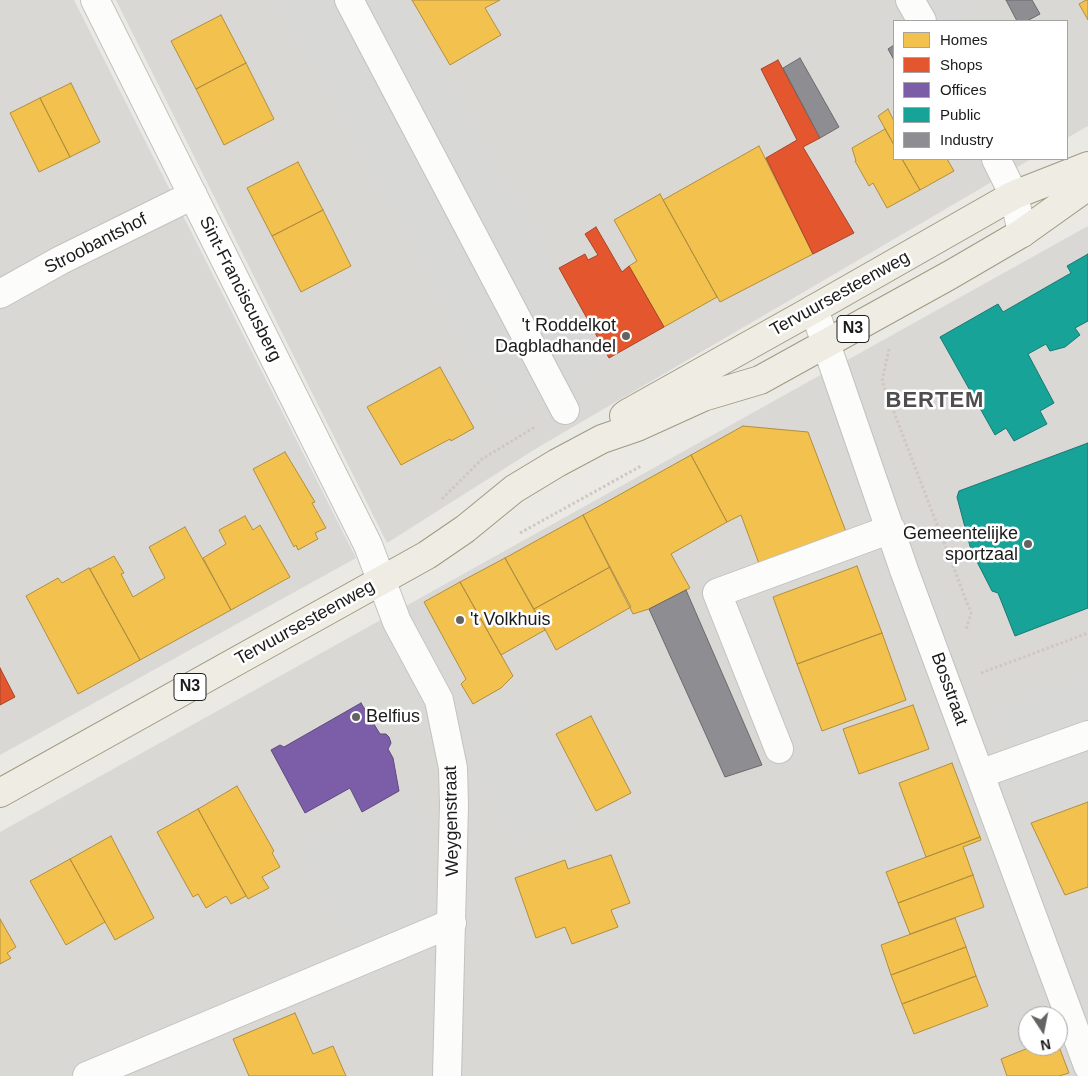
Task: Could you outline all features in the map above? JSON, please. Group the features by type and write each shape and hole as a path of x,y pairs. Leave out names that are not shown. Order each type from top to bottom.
{"main road":[{"name":"Tervuursesteenweg","path":"602,439 628,412 1014,195 1088,166"},
{"name":"Tervuursesteenweg","path":"0,793 426,555 465,529 514,489 557,462 602,439 637,427 703,396 760,380 1022,233 1088,186"}],"street":[{"name":"Sint-Franciscusberg","path":"95,0 368,545 381,581"},
{"path":"349,0 565,410"},
{"path":"910,0 921,20"},
{"path":"996,160 1014,195 1022,233"},
{"name":"Stroobantshof","path":"0,294 61,260 193,195"},
{"name":"Bosstraat","path":"814,309 891,529 1088,1066"},
{"path":"780,749 718,593 891,529"},
{"name":"Weygenstraat","path":"381,581 400,628 439,700 453,768 452,923 447,1076"},
{"path":"980,774 1088,735"},
{"path":"87,1076 452,923"}],"path":[{"path":"890,344 882,381 971,613 965,631"},
{"path":"948,685 1088,633"}],"shaded area":[{"path":"0,0 74,0 356,558 0,755"},
{"path":"116,0 1088,0 1088,126 1068,137 1068,20 893,20 893,160 1029,160 537,448 387,543"},
{"path":"279,0 404,0 602,360 506,413"},
{"path":"916,0 958,0 969,20 926,20"},
{"path":"1088,226 1088,1076 0,1076 0,832"},
{"path":"1088,677 1088,797 1035,817 996,711"},
{"path":"519,693 565,778 559,784 575,820 515,840 486,782 465,717"},
{"path":"407,792 420,827 421,922 360,951 299,846"}],"building: Homes":[{"path":"412,0 500,0 485,8 501,35 450,65"},
{"path":"1088,0 1088,20 1079,4"},
{"path":"221,15 246,63 196,89 171,41"},
{"path":"246,63 274,119 224,145 196,89"},
{"path":"71,83 100,142 70,157 40,98"},
{"path":"40,98 70,157 39,172 10,113"},
{"path":"888,109 893,119 893,143 878,116"},
{"path":"885,129 893,143 893,160 903,160 920,190 887,208 873,183 869,186 855,161 852,148"},
{"path":"759,146 813,254 720,302 663,200"},
{"path":"903,160 948,160 954,171 920,190"},
{"path":"298,162 323,210 272,236 247,188"},
{"path":"660,194 717,297 664,327 629,266 637,261 614,220"},
{"path":"323,210 351,266 301,292 272,236"},
{"path":"440,367 474,428 401,465 367,407"},
{"path":"743,426 808,432 848,537 761,569 741,515 727,522 691,455"},
{"path":"285,452 315,502 312,503 326,528 315,533 318,539 298,550 296,545 294,547 253,469"},
{"path":"691,455 727,522 671,554 690,588 649,609 633,614 583,515"},
{"path":"583,515 610,567 534,609 505,558"},
{"path":"245,516 253,530 260,525 290,577 231,610 203,558 226,544 219,530"},
{"path":"185,527 231,610 140,660 90,569 114,556 124,573 121,574 133,597 165,578 149,547"},
{"path":"505,558 545,630 501,655 460,582"},
{"path":"857,566 882,633 797,664 773,597"},
{"path":"610,567 631,607 556,650 534,609"},
{"path":"89,568 140,660 78,694 26,596 58,578 62,583"},
{"path":"460,582 513,676 501,688 473,704 461,684 466,679 424,602"},
{"path":"882,633 906,700 822,731 797,664"},
{"path":"913,705 929,749 859,774 843,729"},
{"path":"591,716 631,793 596,811 556,734"},
{"path":"952,763 980,837 926,857 899,783"},
{"path":"237,786 274,851 272,853 280,867 262,877 269,888 248,899 198,809"},
{"path":"1088,802 1088,887 1065,895 1031,823"},
{"path":"198,809 246,896 231,904 226,896 206,908 198,894 193,897 157,832"},
{"path":"111,836 154,918 115,940 70,859"},
{"path":"980,837 981,840 963,847 973,875 898,903 886,872"},
{"path":"611,855 630,903 611,910 618,927 572,944 565,927 536,938 515,878 565,860 568,869"},
{"path":"70,859 105,922 66,945 30,881"},
{"path":"973,875 984,907 910,934 898,903"},
{"path":"955,918 966,947 891,975 881,945"},
{"path":"0,919 16,947 7,953 11,958 0,964"},
{"path":"966,947 976,976 902,1004 891,975"},
{"path":"976,976 988,1006 914,1034 902,1004"},
{"path":"295,1013 313,1054 333,1046 346,1076 249,1076 233,1039"},
{"path":"1018,1052 1018,1056 1063,1056 1069,1073 1059,1076 1007,1076 1001,1059"}],"building: Shops":[{"path":"778,60 820,138 803,147 854,233 813,254 766,158 797,140 761,69"},
{"path":"596,227 622,272 629,266 664,327 609,358 559,268 585,254 588,260 598,255 585,234"},
{"path":"0,668 15,697 0,705"}],"building: Offices":[{"path":"361,703 380,734 386,734 389,737 391,743 388,749 393,758 399,791 362,812 350,788 305,813 271,750 280,745 284,747"}],"building: Public":[{"path":"1088,254 1088,321 1075,328 1080,335 1065,347 1050,351 1046,344 1028,354 1054,403 1040,411 1047,424 1014,441 1006,428 995,435 940,337 998,304 1003,312 1071,273 1067,266"},
{"name":"Gemeentelijke sportzaal","path":"1088,443 1088,608 1015,636 998,593 992,591 971,550 957,497 959,491"}],"building: Industry":[{"path":"1006,0 1032,0 1040,14 1029,20 1016,20"},
{"path":"893,46 893,58 888,49"},
{"path":"800,58 839,127 820,138 783,68"},
{"path":"686,590 762,765 725,777 649,609"}],"place":[{"name":"'t Roddelkot Dagbladhandel","path":"626,336"},
{"name":"Gemeentelijke sportzaal","path":"1028,544"},
{"name":"'t Volkhuis","path":"460,620"},
{"name":"Belfius","path":"356,717"}],"district":[{"name":"BERTEM","path":"935,401"}]}
